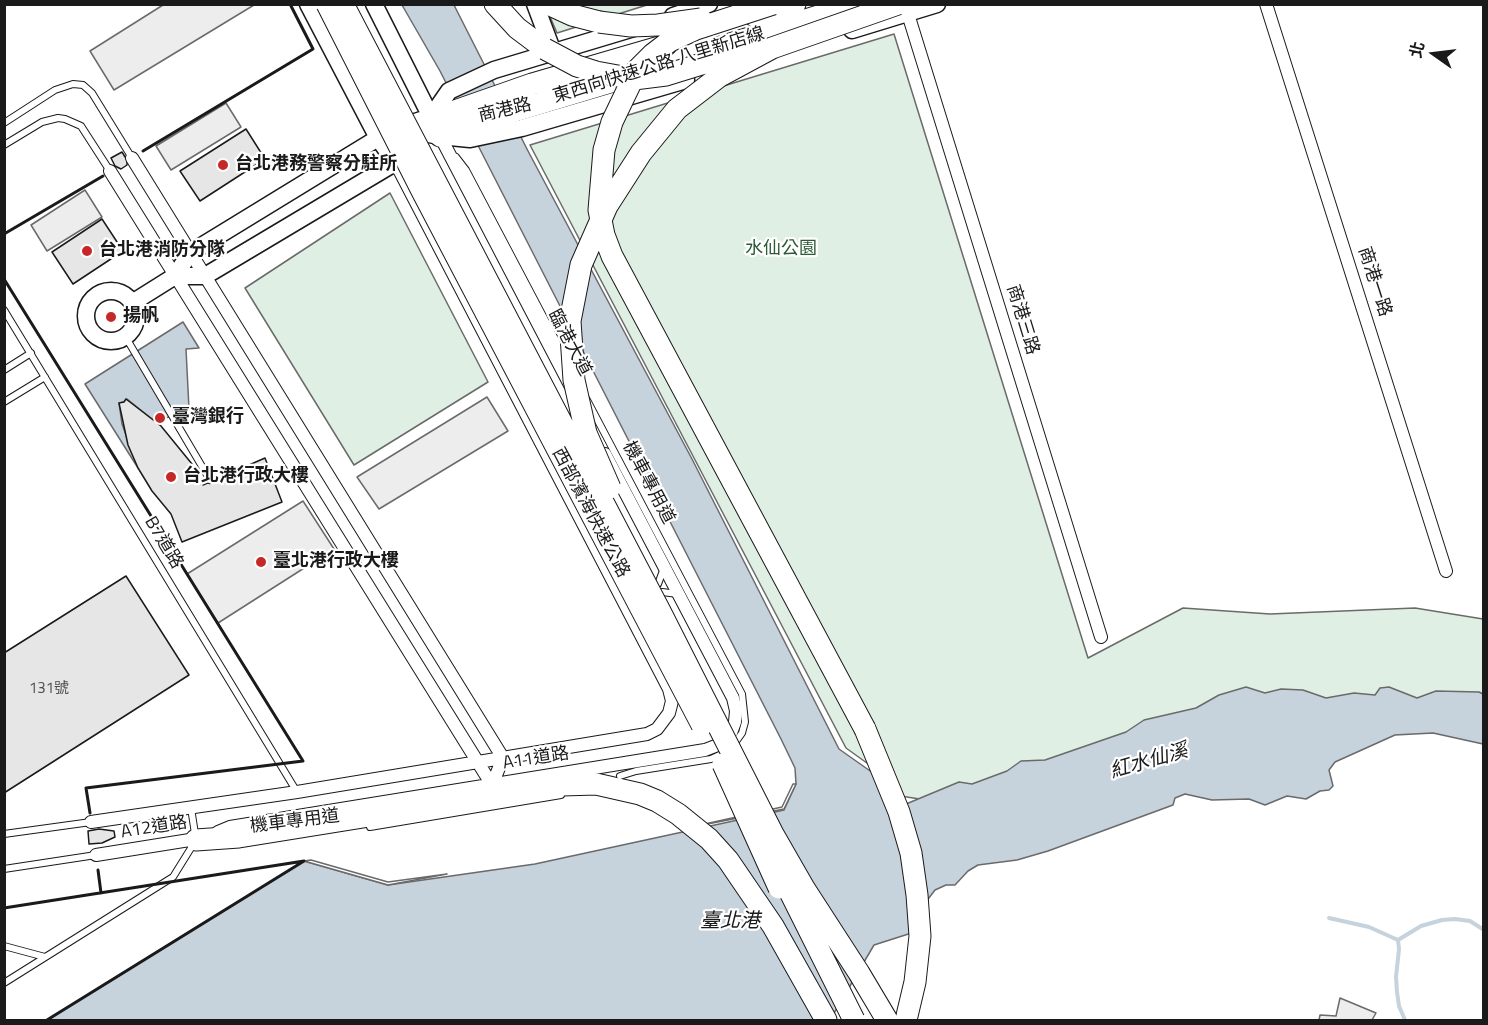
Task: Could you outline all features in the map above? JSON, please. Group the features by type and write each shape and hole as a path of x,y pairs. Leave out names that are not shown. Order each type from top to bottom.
{"highway":[{"name":"西部濱海快速公路","path":"327,4 566,467 780,873 854,1020"},
{"path":"343,4 671,632 773,834 804,888 860,973 886,1020"},
{"name":"西部濱海快速公路","path":"350,4 696,670 872,1020"},
{"path":"495,4 523,33 561,58 596,72 634,79 666,75 900,8"},
{"path":"548,4 572,15 599,22 631,26 690,21 751,4"},
{"path":"773,4 696,29 670,41 652,54 637,70 612,122 604,150 599,210 604,235 612,256 865,729 899,812 911,853 920,936 915,982 906,1020"},
{"name":"東西向快速公路 八里新店線","path":"462,126 518,120 611,72 795,4"},
{"name":"東西向快速公路 八里新店線","path":"462,126 505,92 611,72 856,4"},
{"path":"696,670 586,433 574,380 570,321 581,265 607,206 641,153 677,109 720,76 772,48 900,8"},
{"path":"431,117 462,126"},
{"path":"440,136 462,126"},
{"path":"395,162 424,183 673,662 839,1020"},
{"path":"196,840 239,837 562,785 619,782 678,814 709,839 728,860 768,918 826,1020"}],"street":[{"path":"308,4 378,138 395,162 634,621"},
{"path":"334,4 396,128"},
{"name":"臨港大道","path":"374,4 440,136 733,698"},
{"path":"535,4 553,52"},
{"name":"商港路","path":"431,117 449,91 494,70 709,4"},
{"name":"商港路","path":"518,120 900,8 937,4"},
{"name":"商港一路","path":"1266,4 1446,571"},
{"name":"商港三路","path":"900,8 1101,637"},
{"path":"132,303 175,276 190,253 378,138 396,128 431,117"},
{"path":"396,128 440,136"},
{"path":"175,276 205,276 440,136"},
{"path":"132,158 503,758 492,785"},
{"path":"110,171 492,785"},
{"path":"105,292 120,293 132,303 134,325 125,336 110,341 95,335 87,322 87,307 97,295 105,292"},
{"name":"A11道路","path":"297,792 647,734 657,729 669,712 672,701 669,689 634,621"},
{"name":"A11道路","path":"306,815 712,748 723,743 730,734 736,711 733,698"},
{"name":"A12道路","path":"91,822 297,792"},
{"name":"A12道路","path":"96,855 196,840 230,827 306,815"}],"lane":[{"path":"4,123 55,90 73,84 83,85 92,93 132,158"},
{"path":"4,145 42,122 58,118 65,119 81,126 110,171"},
{"name":"機車專用道","path":"440,136 466,170 741,694 745,722 736,743 726,753 711,759 636,771 619,782"},
{"name":"B7道路","path":"4,310 297,792"},
{"path":"125,336 210,480"},
{"path":"4,370 31,353"},
{"path":"4,402 45,377"},
{"path":"619,592 636,596 644,592 658,584 664,567"},
{"path":"634,621 641,604 662,592 678,594"},
{"name":"機車專用道","path":"364,827 564,794"},
{"path":"4,983 173,877 196,840 191,807"},
{"name":"A12道路","path":"4,834 91,822"},
{"name":"機車專用道","path":"196,840 237,844 260,842"},
{"name":"A12道路","path":"4,869 96,855"},
{"path":"4,946 45,957"}],"green space":[{"path":"545,5 647,5 557,33"},
{"name":"水仙公園","path":"894,34 1088,658 1183,608 1270,614 1415,608 1483,619 1483,706 926,800 894,795 878,771 846,748 530,145"},
{"path":"390,193 488,382 354,465 245,288"}],"shaded area":[{"path":"163,5 254,5 114,90 90,51"},
{"path":"226,103 241,127 171,170 156,146"},
{"path":"85,190 102,217 47,251 31,225"},
{"path":"487,397 508,431 379,509 357,477"},
{"name":"臺北港行政大樓","path":"303,501 334,549 218,623 187,574"},
{"path":"1340,998 1376,1013 1372,1020 1319,1020 1320,1015 1336,1016"}],"water":[{"path":"402,5 454,5 528,151 692,459 839,749 873,773 906,804 959,782 972,784 1007,771 1021,761 1045,760 1126,732 1144,720 1196,708 1219,695 1246,687 1265,693 1281,689 1303,690 1326,698 1354,693 1375,695 1380,688 1389,687 1417,698 1436,691 1479,692 1483,694 1483,744 1433,733 1395,735 1335,762 1329,770 1333,786 1329,790 1320,791 1306,799 1287,796 1265,805 1249,799 1212,800 1185,794 1175,798 1173,805 1048,851 1017,860 978,865 968,871 955,885 946,885 935,890 925,903 921,930 874,945 830,1020 47,1020 304,861 388,885 535,864 784,810 796,784 795,768 781,739 440,71"},
{"path":"183,322 199,348 186,349 189,409 177,416 163,418 157,423 127,399 119,403 122,424 138,468 85,384"}],"pier":[{"path":"793,784 796,784 784,809 682,829 782,807"},
{"path":"311,860 388,882 447,874 388,885 304,861"}],"building":[{"name":"台北港務警察分駐所","path":"246,129 265,159 200,201 180,171"},
{"path":"122,152 127,165 121,169 115,166 111,158"},
{"name":"台北港消防分隊","path":"102,219 123,251 73,284 52,252"},
{"name":"台北港行政大樓","path":"126,399 161,426 192,464 203,485 265,458 282,502 182,542 171,514 152,491 128,445 119,403"},
{"path":"126,576 189,675 4,793 4,653"},
{"path":"99,829 114,831 115,837 102,843 89,844 88,831"}],"waterway":[{"path":"1329,918 1369,927 1398,940 1421,926 1442,920 1470,921 1484,930"},
{"path":"1398,940 1397,992 1399,1006 1405,1020"}],"wall":[{"path":"143,151 313,49 290,4"},
{"path":"4,234 103,176"},
{"path":"4,279 303,761 86,788 90,813"},
{"path":"4,908 304,861 47,1020"},
{"path":"98,870 101,893"}],"place":[{"name":"台北港務警察分駐所","path":"223,165"},
{"name":"台北港消防分隊","path":"87,251"},
{"name":"揚帆","path":"111,317"},
{"name":"臺灣銀行","path":"160,418"},
{"name":"台北港行政大樓","path":"171,477"},
{"name":"臺北港行政大樓","path":"261,562"}],"water label":[{"name":"紅水仙溪","path":"1149,762"},
{"name":"臺北港","path":"730,922"}]}
